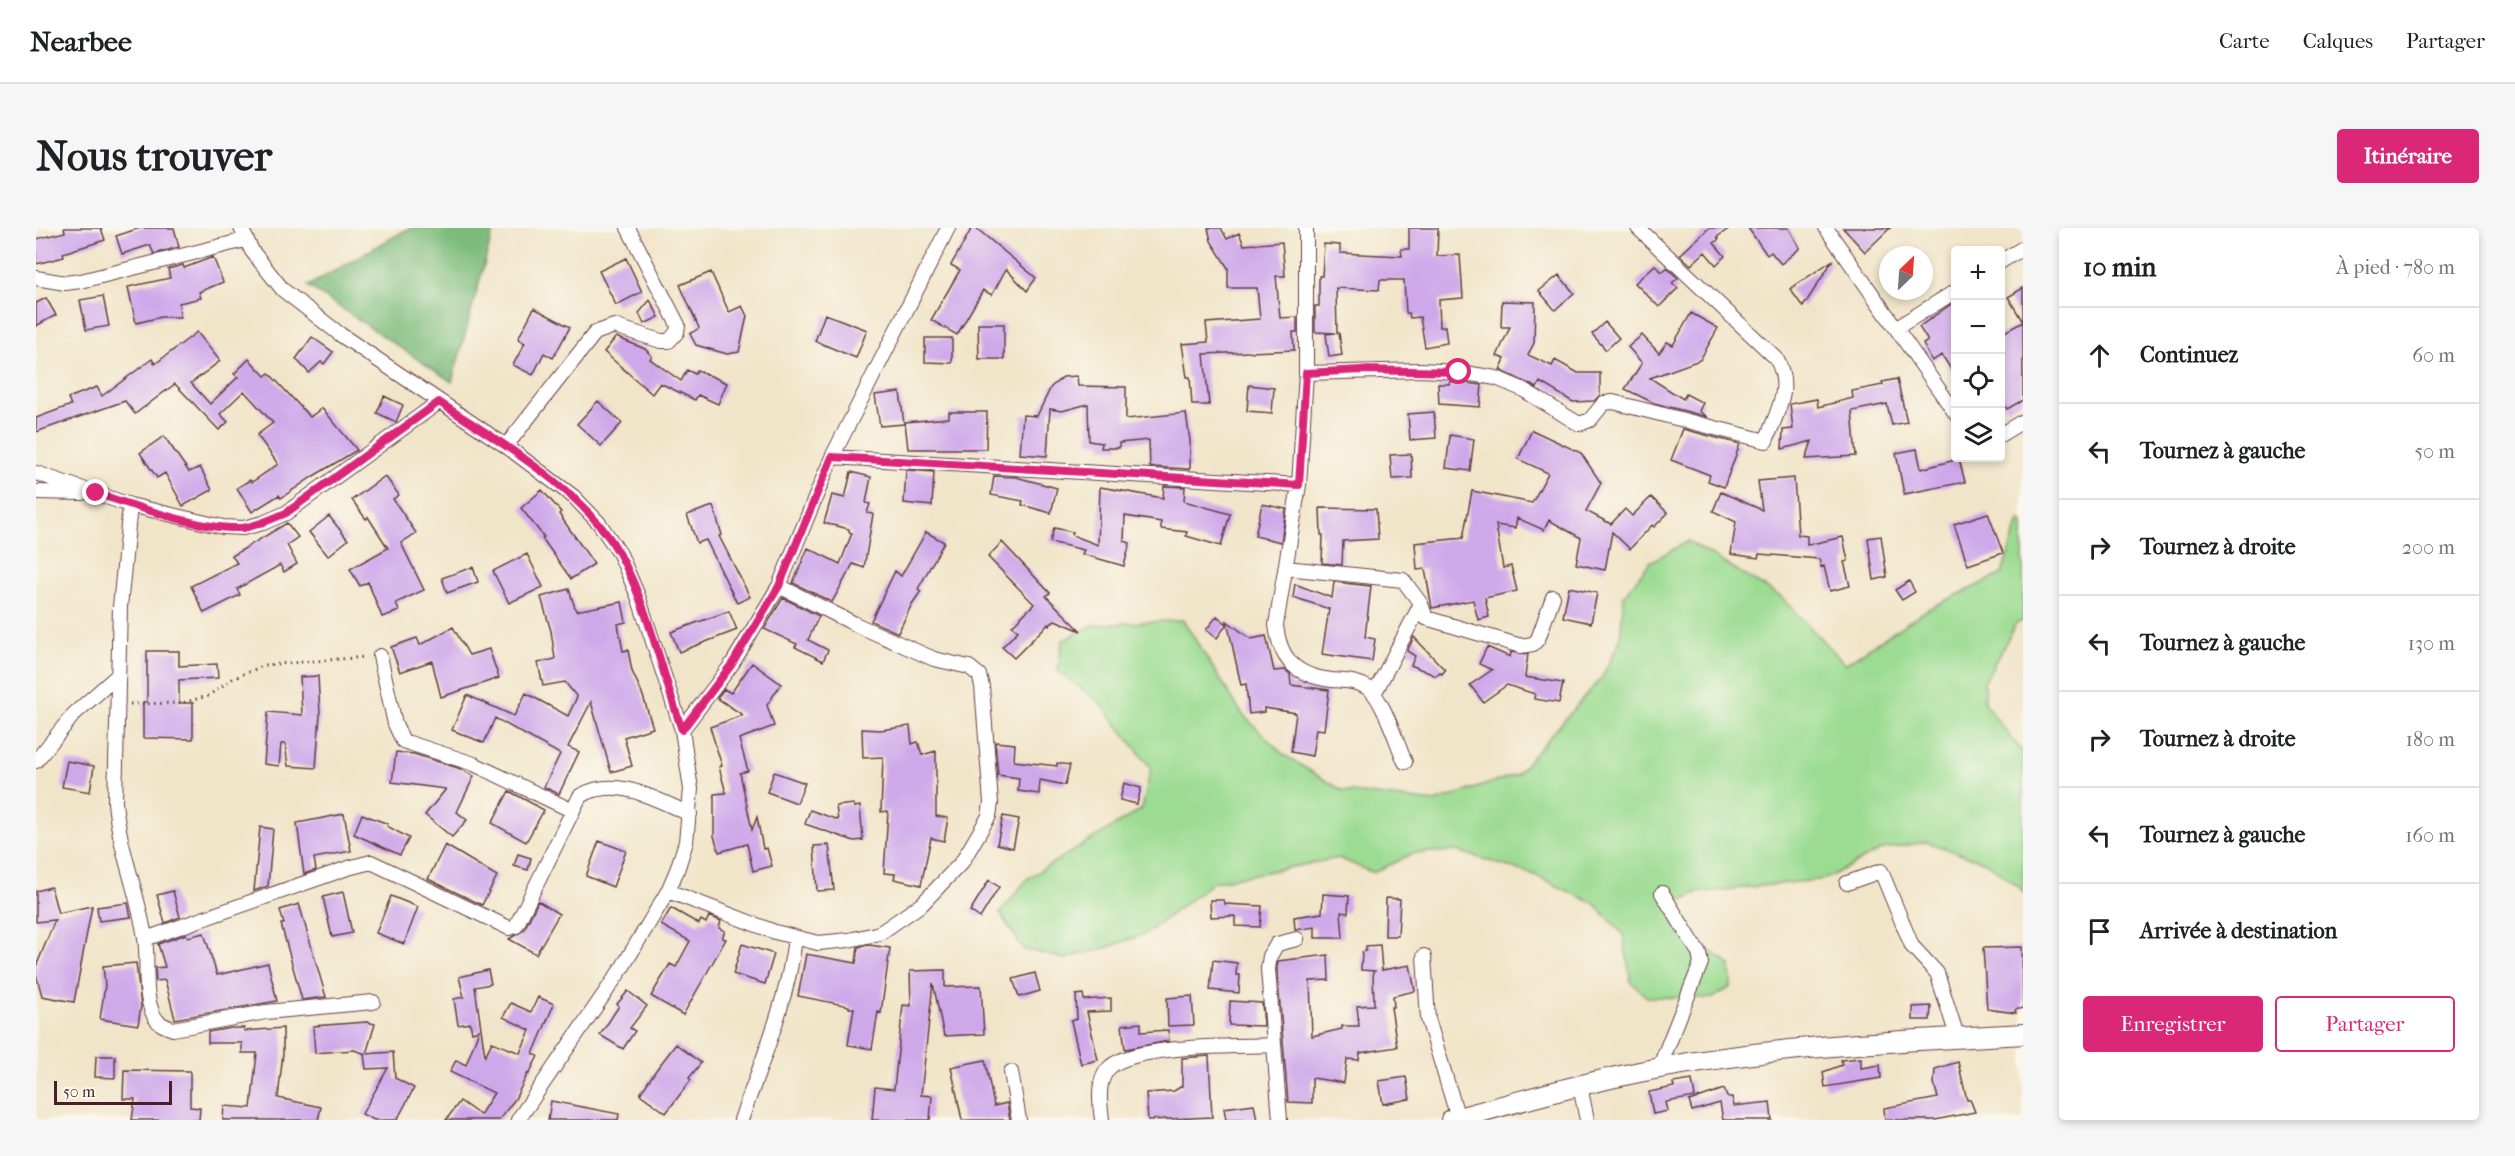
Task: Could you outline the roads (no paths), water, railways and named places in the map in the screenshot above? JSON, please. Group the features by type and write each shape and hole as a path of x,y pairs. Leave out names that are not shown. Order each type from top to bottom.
{"street":[{"path":"506,446 595,333 614,326 661,341 669,341 677,332 678,325 628,228"},
{"path":"682,730 732,664 779,586 832,457 948,228"},
{"path":"1306,228 1306,373 1299,485 1276,625 1278,643 1286,657 1301,672 1317,678 1356,682 1374,694 1405,762"},
{"path":"1306,373 1361,370 1459,372 1496,378 1522,389 1579,424 1590,420 1604,403 1613,402 1766,441 1785,391 1784,373 1776,358 1638,228"},
{"path":"1826,228 1952,408"},
{"path":"36,278 65,284 81,281 243,234 283,290 341,335 506,446 574,497 599,523 620,554 638,596 682,730 691,789 686,842 668,891 622,968 518,1120"},
{"path":"2005,259 2023,248"},
{"path":"1896,328 1951,294"},
{"path":"36,473 130,505 223,527 243,528 263,523 286,513 439,402"},
{"path":"2005,432 2023,421"},
{"path":"832,457 1299,485"},
{"path":"36,492 96,493"},
{"path":"130,505 120,607 114,773 117,830 145,939 150,1004 155,1018 161,1025 173,1029 266,1012 373,1002"},
{"path":"1286,568 1403,580 1421,604 1426,618 1521,646 1528,646 1538,639 1553,597"},
{"path":"668,891 795,938 818,943 849,940 880,933 922,904 962,862 989,816 991,803 982,686 979,675 969,667 934,659 857,626 779,586"},
{"path":"1374,694 1421,604"},
{"path":"380,656 395,724 403,741 474,764 571,810"},
{"path":"36,761 75,714 117,676"},
{"path":"145,939 371,862 509,928 516,926 571,810 580,796 590,790 620,787 690,814"},
{"path":"1847,883 1881,871 1912,946 1937,973 1957,1036"},
{"path":"1659,1068 1701,963 1700,953 1662,893"},
{"path":"741,1120 792,970 795,938"},
{"path":"1280,1120 1268,969 1270,956 1277,944 1297,939"},
{"path":"1424,956 1428,1019 1455,1119 1659,1068 1832,1046 1957,1036 2023,1034"},
{"path":"1102,1120 1099,1091 1103,1079 1109,1068 1123,1060 1155,1051 1274,1045"},
{"path":"1011,1072 1019,1120"},
{"path":"1580,1086 1587,1120"}]}
